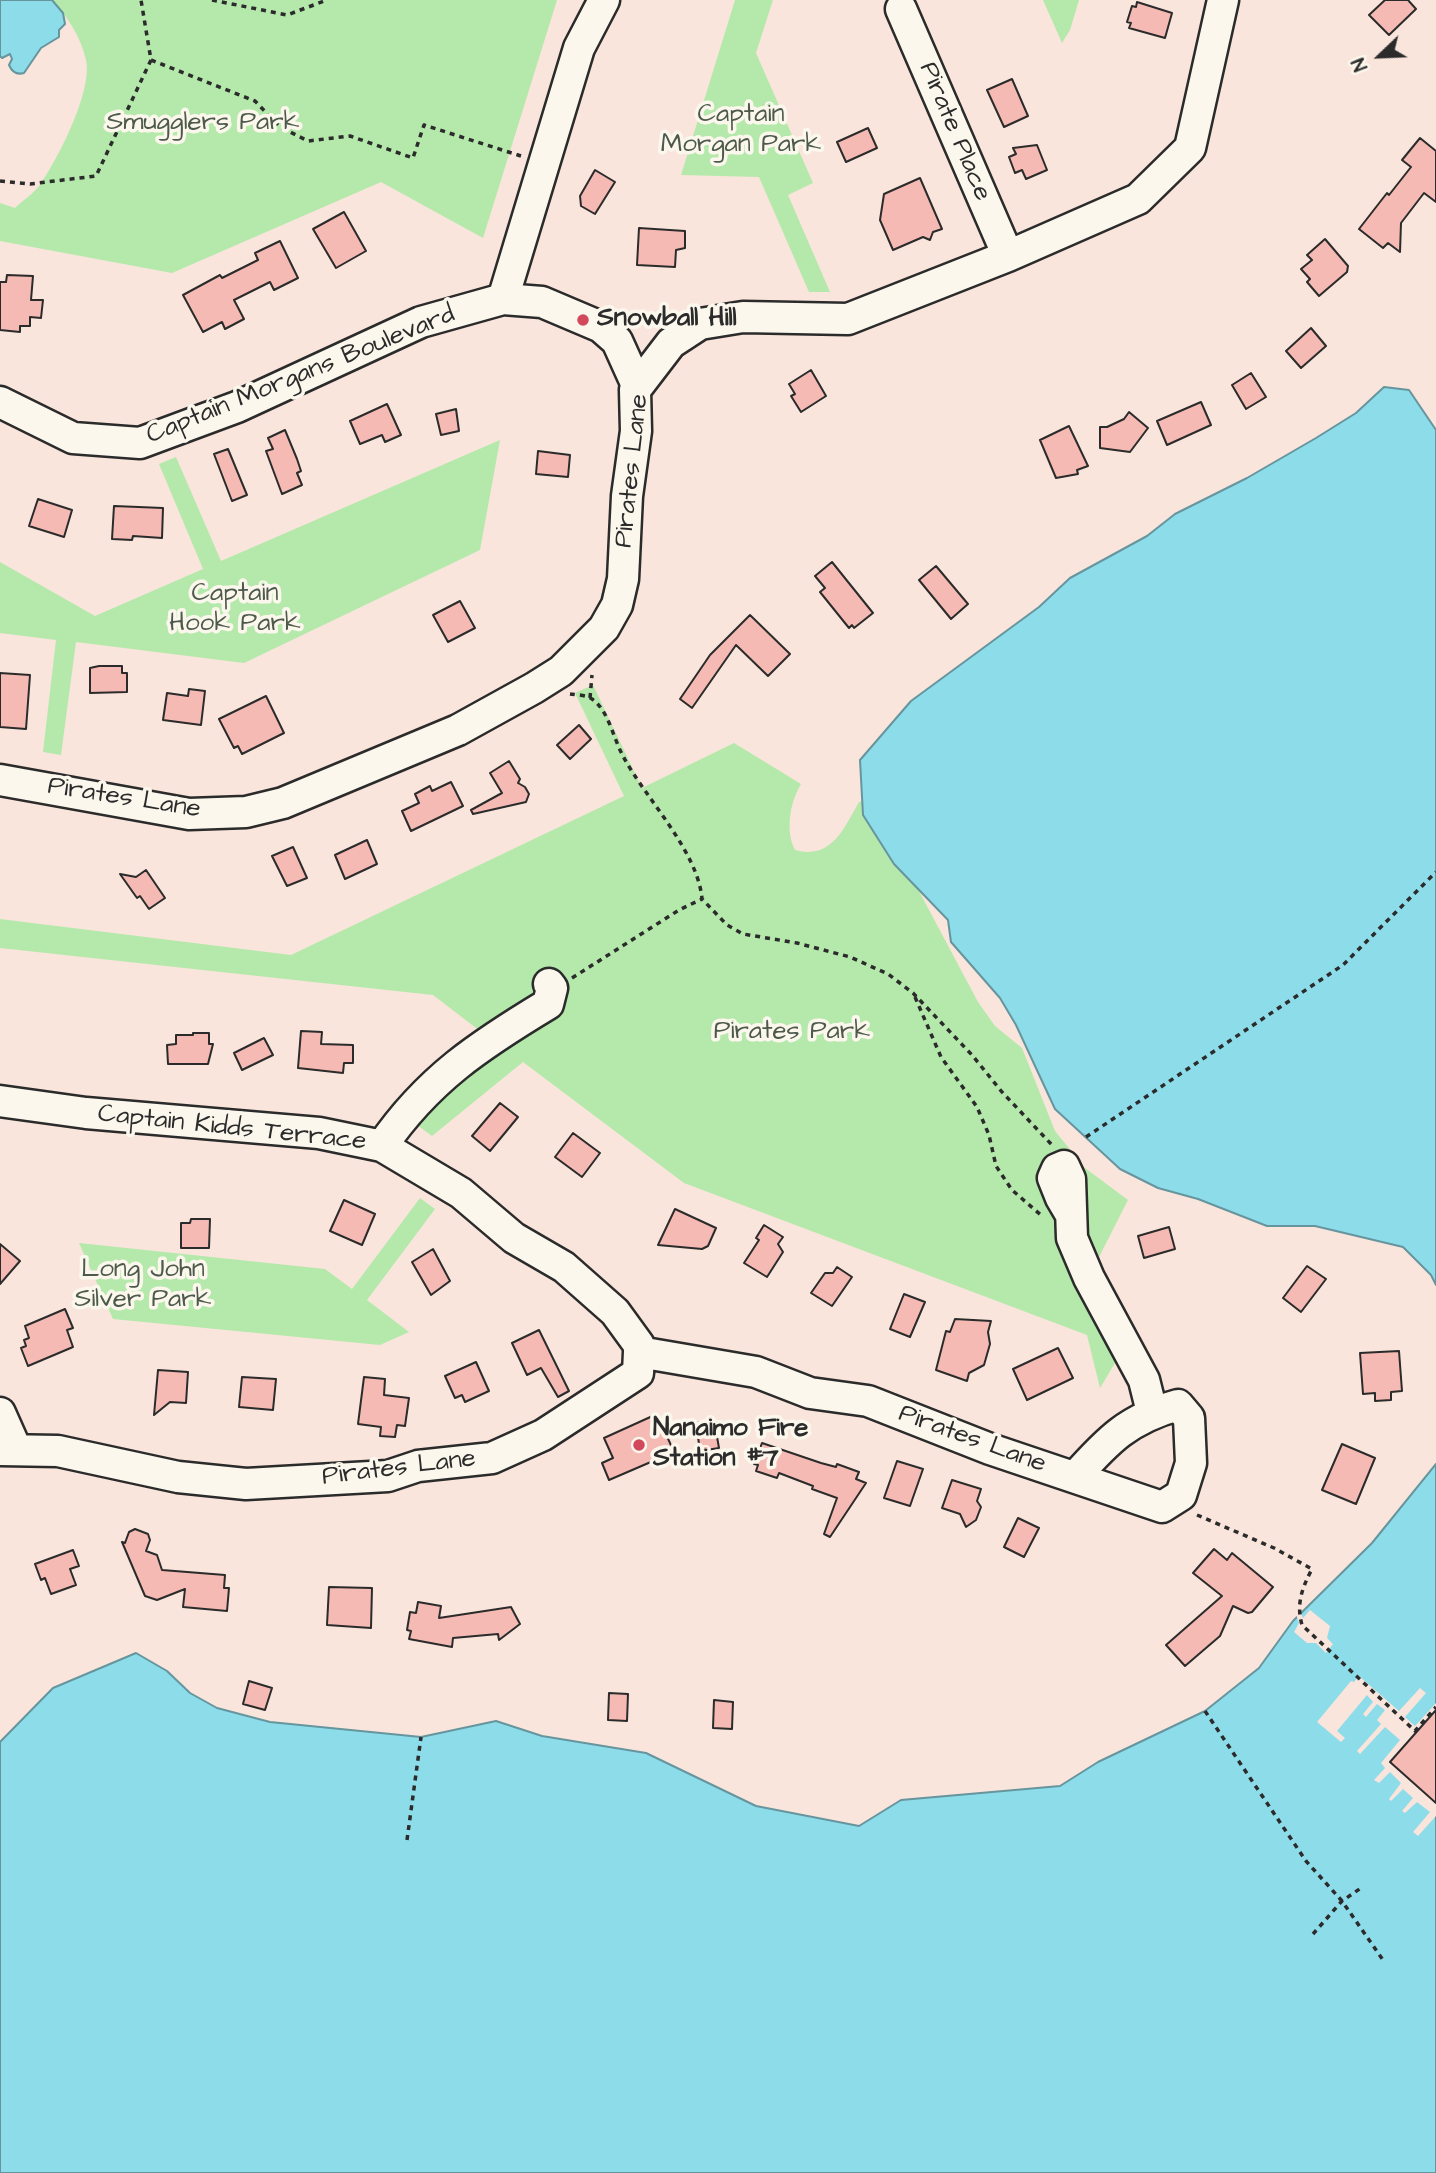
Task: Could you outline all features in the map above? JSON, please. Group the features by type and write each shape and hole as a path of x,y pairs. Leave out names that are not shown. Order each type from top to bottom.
{"street":[{"path":"604,0 579,48 503,299 542,302 601,327 617,341 636,383 635,390"},
{"name":"Pirates Lane","path":"0,780 189,814 246,812 283,803 458,730 561,671 604,628 617,605 623,579 627,496 636,431 635,390 671,343 700,324 743,317 848,320 1008,256 1138,199 1190,148 1224,3"},
{"name":"Pirate Place","path":"901,9 1008,256"},
{"name":"Captain Morgans Boulevard","path":"0,402 73,438 140,443 237,407 421,322 503,299"},
{"path":"382,1146 397,1124 440,1078 471,1052 548,1003 551,986"},
{"name":"Captain Kidds Terrace","path":"0,1101 86,1113 319,1133 382,1146 461,1193 514,1238 564,1266 615,1312 639,1345 639,1352"},
{"path":"1064,1166 1070,1179 1071,1226 1089,1278 1144,1380 1152,1412 1178,1405 1189,1419 1191,1463 1181,1495 1169,1503"},
{"name":"Pirates Lane","path":"8,1449 58,1451 178,1477 246,1484 388,1476 418,1466 492,1458 543,1435 638,1373 639,1352 756,1372 810,1393 868,1401 990,1449 1162,1507 1169,1503"},
{"name":"Pirates Lane","path":"1075,1477 1116,1434 1152,1412"},
{"path":"0,1413 8,1449"}],"path":[{"path":"0,181 30,184 96,176 151,60 141,0"},
{"path":"212,0 287,15 327,0"},
{"path":"151,60 255,102 280,127 308,141 350,136 413,158 424,125 544,164"},
{"path":"534,688 590,698 604,713 626,762 671,828 691,863 702,899 727,925 743,934 797,943 850,957 888,974 913,993 972,1055 1002,1092 1045,1136 1064,1166"},
{"path":"1086,1137 1343,965 1436,872"},
{"path":"551,986 577,976 679,910 702,899"},
{"path":"913,993 941,1057 977,1107 989,1135 996,1166 1012,1190 1041,1215 1071,1226"},
{"path":"1169,1503 1274,1548 1312,1569 1301,1590 1298,1612 1302,1625 1415,1731 1436,1707"},
{"path":"1205,1711 1306,1861 1342,1901 1383,1960"},
{"path":"407,1840 421,1737"},
{"path":"1313,1934 1342,1901 1361,1888"}],"green space":[{"name":"Smugglers Park","path":"51,0 557,0 483,238 381,182 172,273 0,241 0,203 15,208 39,186 64,143 84,89 87,73 81,44 68,20"},
{"name":"Captain Morgan Park","path":"735,0 773,0 756,53 813,183 788,195 830,292 809,292 759,177 681,175"},
{"path":"1043,0 1079,0 1070,30 1062,43"},
{"name":"Captain Hook Park","path":"500,440 480,550 244,663 76,642 61,755 43,752 56,640 0,633 0,562 95,616 203,569 159,464 176,457 221,561"},
{"name":"Pirates Park","path":"593,685 642,788 734,743 801,784 792,808 790,834 795,850 808,852 828,846 842,831 859,802 870,799 978,1002 995,1026 1022,1048 1055,1131 1085,1168 1128,1200 1098,1259 1128,1368 1115,1363 1100,1388 1087,1335 684,1183 523,1062 432,1136 390,1105 480,1031 433,995 0,948 0,919 291,955 624,796 575,693"},
{"name":"Long John Silver Park","path":"420,1198 435,1209 367,1300 409,1332 380,1345 113,1319 79,1243 325,1269 352,1289"}],"water":[{"path":"0,0 52,0 63,13 65,24 59,30 59,37 41,48 24,73 17,73 9,65 12,59 10,54 2,58 0,56"},
{"path":"1384,387 1409,390 1436,430 1436,1285 1431,1275 1403,1247 1315,1226 1267,1226 1198,1199 1158,1188 1120,1169 1055,1109 1016,1025 1000,998 951,942 948,920 894,864 863,815 860,760 911,701 1039,607 1070,578 1147,536 1175,514 1247,478 1316,438 1356,413"},
{"path":"1436,1464 1436,2173 0,2173 0,1742 53,1688 136,1653 167,1671 190,1693 217,1708 270,1722 421,1737 496,1721 542,1736 646,1753 756,1806 859,1826 901,1800 1060,1786 1098,1762 1205,1711 1259,1668 1293,1621 1372,1543"}],"pier":[{"path":"1310,1610 1330,1626 1327,1638 1333,1644 1326,1653 1316,1643 1307,1643 1294,1632 1299,1623 1296,1614 1300,1611 1303,1618"},
{"path":"1359,1676 1399,1711 1420,1688 1426,1693 1405,1717 1415,1726 1436,1703 1436,1816 1418,1836 1413,1832 1430,1812 1417,1802 1405,1813 1402,1811 1413,1798 1403,1789 1391,1801 1389,1799 1401,1783 1390,1772 1379,1783 1374,1780 1385,1768 1381,1763 1400,1740 1385,1727 1360,1754 1357,1751 1381,1724 1377,1720 1385,1710 1377,1704 1366,1717 1363,1714 1373,1702 1367,1695 1337,1731 1345,1738 1341,1742 1317,1722 1351,1681 1354,1682"}],"building":[{"path":"1385,0 1408,0 1416,9 1389,35 1369,15"},
{"path":"1137,2 1172,13 1165,38 1129,28 1131,23 1127,22 1132,6 1136,7"},
{"path":"1012,79 1028,116 1004,127 987,90"},
{"path":"868,128 877,148 846,162 837,142"},
{"path":"1420,138 1436,151 1436,202 1424,193 1401,223 1400,252 1388,243 1383,248 1359,229 1411,167 1402,160"},
{"path":"1037,145 1047,170 1026,179 1022,170 1015,173 1009,157 1016,154 1013,148"},
{"path":"595,170 615,182 595,214 581,206 580,196"},
{"path":"920,178 942,229 933,232 930,240 923,237 893,250 880,220 884,194"},
{"path":"344,212 366,251 336,268 313,229"},
{"path":"639,228 685,231 685,248 676,250 675,267 637,265"},
{"path":"1325,239 1348,266 1347,272 1319,296 1307,282 1310,279 1301,269 1312,260 1307,255"},
{"path":"280,241 298,278 274,290 270,282 234,300 244,319 225,329 222,322 203,332 183,295 220,275 222,278 258,260 255,253"},
{"path":"7,275 33,276 31,300 43,300 41,318 30,317 30,326 20,326 20,332 0,330 0,282 6,282"},
{"path":"1311,328 1326,346 1301,368 1286,351"},
{"path":"811,370 826,396 801,412 791,396 795,394 789,384"},
{"path":"1251,373 1266,397 1246,409 1232,385"},
{"path":"1201,402 1211,425 1167,445 1157,421"},
{"path":"387,404 401,435 385,442 382,435 360,444 350,421"},
{"path":"456,409 459,431 441,435 436,414"},
{"path":"1129,412 1148,428 1130,452 1100,448 1100,427 1107,427 1124,419"},
{"path":"1069,426 1088,466 1077,470 1078,474 1056,478 1040,440"},
{"path":"285,430 301,471 297,473 302,485 282,494 266,451 273,449 268,438"},
{"path":"228,449 247,495 232,501 214,454"},
{"path":"538,451 570,455 568,477 536,474"},
{"path":"38,499 72,510 64,537 29,526"},
{"path":"114,506 163,508 162,538 133,536 132,540 112,539"},
{"path":"832,562 873,613 854,628 852,625 849,628 820,592 825,588 815,576"},
{"path":"936,566 968,604 951,619 919,580"},
{"path":"460,601 475,628 448,642 433,615"},
{"path":"750,615 790,654 768,676 736,645 692,708 680,699 710,655"},
{"path":"122,666 122,673 127,673 127,692 90,693 90,668"},
{"path":"0,673 30,675 26,729 0,727"},
{"path":"189,689 205,691 201,725 163,720 167,693 188,696"},
{"path":"266,696 284,733 242,754 238,746 234,748 219,719"},
{"path":"579,725 591,739 570,759 557,745"},
{"path":"509,761 520,779 518,783 525,787 529,794 526,802 473,814 471,810 502,793 490,773"},
{"path":"451,782 463,806 411,831 402,811 419,803 415,794 430,786 432,791"},
{"path":"367,840 377,864 345,879 335,855"},
{"path":"293,847 307,878 287,886 272,856"},
{"path":"146,870 165,898 149,909 140,896 137,898 120,874 136,877"},
{"path":"301,1031 322,1032 321,1044 353,1045 353,1063 344,1063 343,1073 298,1068"},
{"path":"209,1033 209,1044 213,1044 208,1064 168,1064 167,1045 176,1044 176,1035"},
{"path":"264,1038 273,1055 242,1070 234,1053"},
{"path":"500,1103 518,1117 490,1151 472,1136"},
{"path":"573,1133 600,1153 582,1177 555,1157"},
{"path":"344,1200 375,1214 362,1245 330,1231"},
{"path":"675,1209 716,1228 708,1246 702,1249 658,1245"},
{"path":"191,1219 210,1219 209,1248 181,1248 181,1223 190,1223"},
{"path":"764,1225 783,1237 778,1244 783,1252 767,1277 744,1263 759,1240 756,1238"},
{"path":"1169,1227 1175,1249 1144,1258 1138,1236"},
{"path":"0,1244 20,1261 0,1284"},
{"path":"433,1249 450,1281 431,1295 412,1262"},
{"path":"1307,1266 1326,1279 1301,1312 1283,1298"},
{"path":"837,1267 852,1277 832,1306 811,1293 825,1273 833,1273"},
{"path":"904,1294 925,1302 910,1337 890,1329"},
{"path":"65,1309 73,1328 67,1330 73,1347 28,1366 21,1348 26,1346 24,1340 29,1338 25,1326"},
{"path":"955,1319 991,1321 988,1332 990,1344 984,1365 969,1373 967,1381 936,1370 946,1331 950,1332"},
{"path":"539,1330 569,1391 558,1397 541,1368 527,1375 512,1343"},
{"path":"1058,1348 1073,1378 1027,1400 1013,1369"},
{"path":"1399,1351 1402,1391 1391,1392 1391,1400 1375,1401 1375,1393 1363,1394 1360,1353"},
{"path":"476,1362 489,1391 465,1402 462,1395 455,1398 445,1376"},
{"path":"158,1370 188,1372 186,1403 170,1402 154,1415"},
{"path":"242,1377 276,1379 273,1410 239,1407"},
{"path":"364,1377 385,1379 384,1395 409,1398 405,1426 397,1425 395,1437 380,1436 381,1427 358,1424"},
{"name":"Nanaimo Fire Station #7","path":"657,1414 674,1452 609,1480 602,1463 613,1458 604,1438"},
{"path":"714,1420 719,1448 700,1451 696,1423"},
{"path":"762,1443 821,1463 836,1467 837,1464 859,1472 856,1479 866,1483 830,1537 824,1534 837,1498 779,1473 777,1478 756,1471 758,1465 754,1464"},
{"path":"1342,1444 1375,1458 1356,1504 1322,1490"},
{"path":"897,1461 923,1469 910,1506 884,1498"},
{"path":"952,1480 981,1489 977,1501 981,1507 976,1520 966,1527 960,1514 942,1508"},
{"path":"1018,1518 1039,1528 1024,1557 1004,1547"},
{"path":"135,1529 148,1534 150,1540 146,1551 157,1555 162,1570 225,1575 224,1588 229,1588 227,1611 183,1607 185,1589 157,1600 145,1596 122,1542 125,1543 129,1532"},
{"path":"1214,1549 1227,1560 1232,1553 1273,1587 1252,1612 1248,1613 1233,1606 1220,1636 1185,1666 1166,1645 1222,1596 1193,1573"},
{"path":"73,1550 79,1566 70,1569 76,1585 51,1594 45,1578 41,1580 35,1564"},
{"path":"329,1587 372,1588 371,1628 327,1625"},
{"path":"418,1602 441,1606 439,1618 511,1607 520,1624 499,1640 498,1634 453,1638 452,1647 409,1639 411,1631 407,1630 410,1612 416,1613"},
{"path":"249,1681 272,1688 265,1710 243,1704"},
{"path":"609,1693 628,1694 627,1721 608,1720"},
{"path":"714,1700 733,1702 732,1729 713,1728"},
{"path":"1436,1710 1436,1803 1390,1762"}],"place":[{"name":"Snowball Hill","path":"583,320"},
{"name":"Nanaimo Fire Station #7","path":"639,1445"}]}
